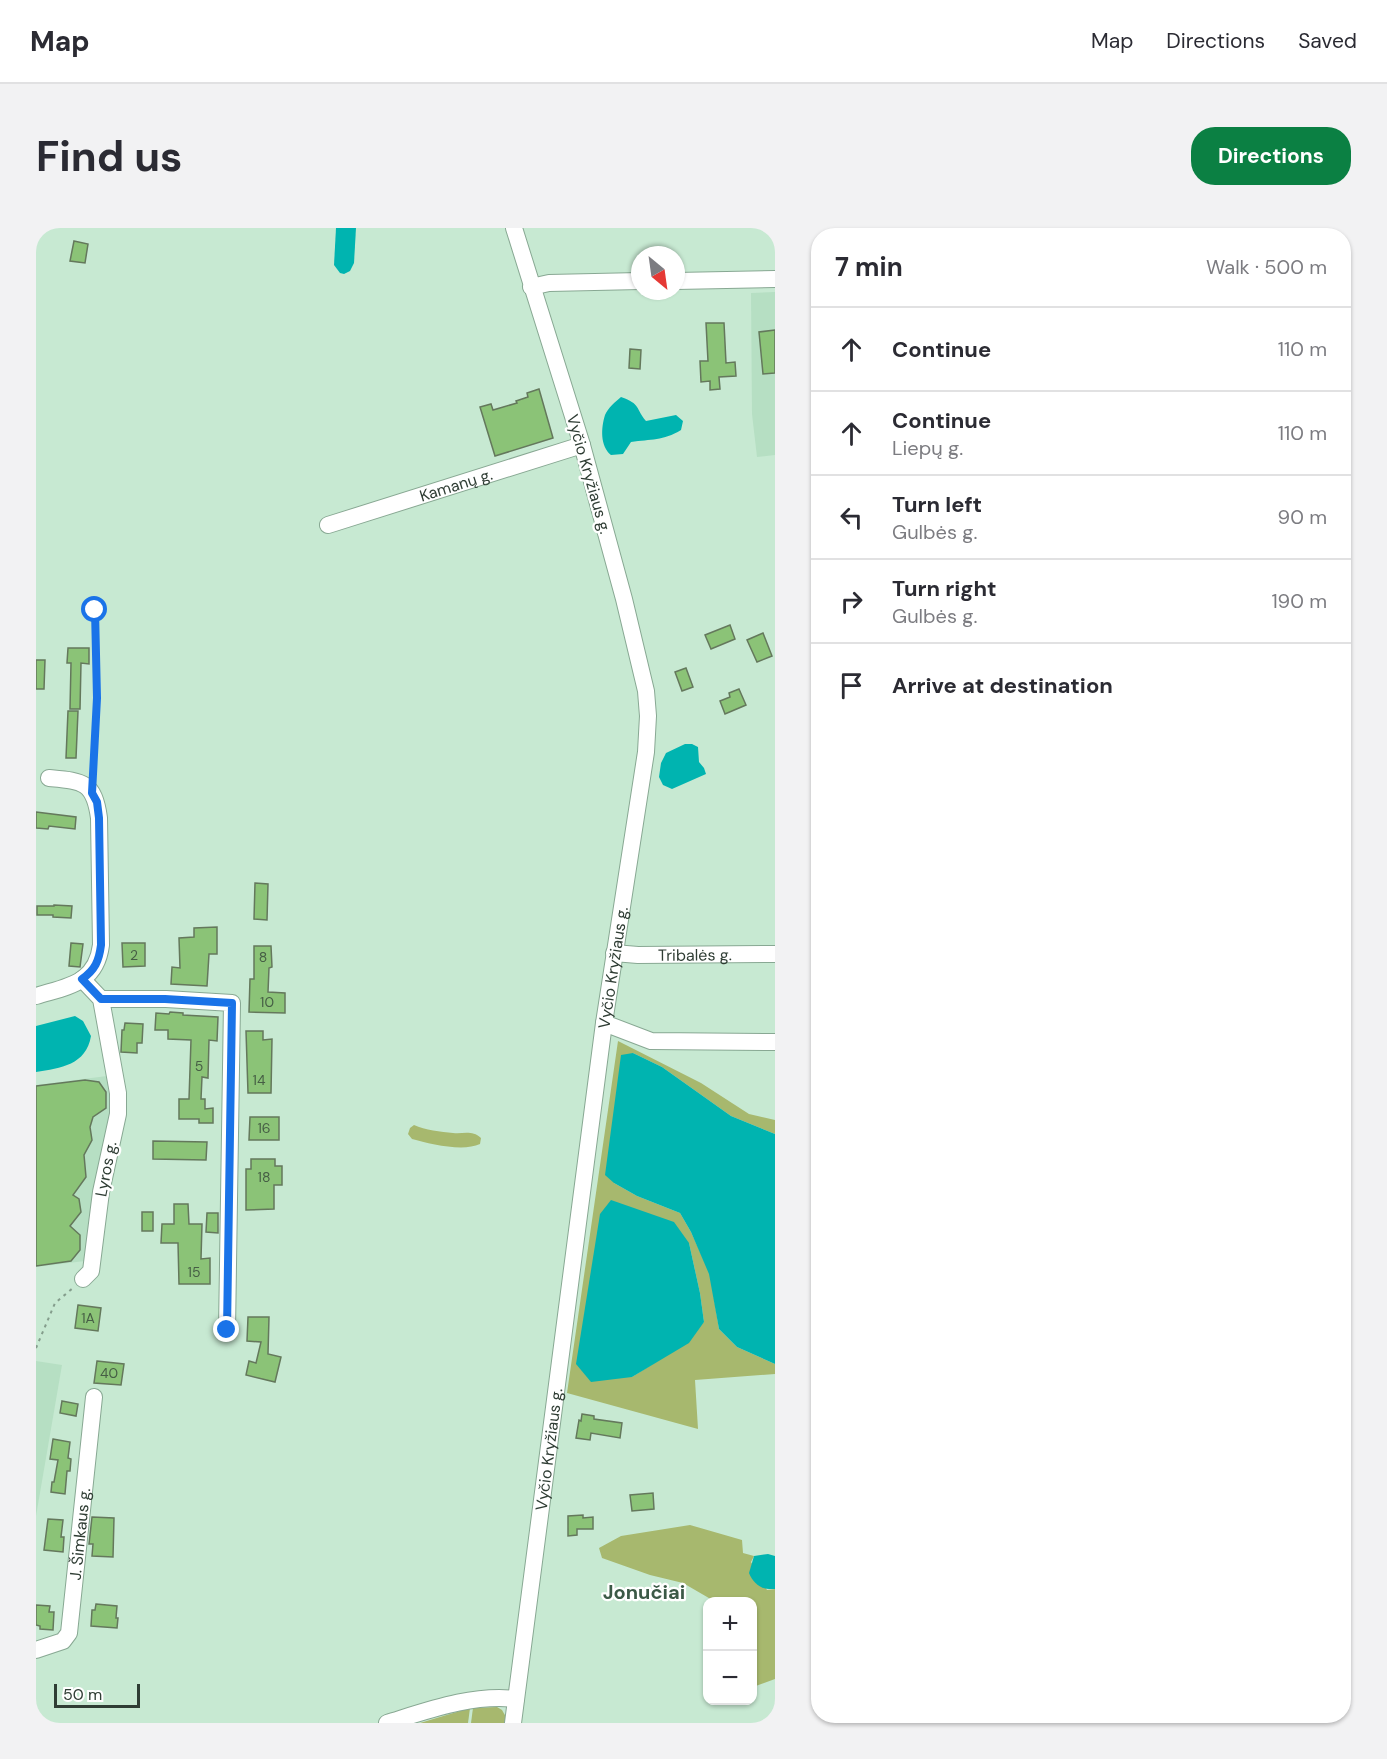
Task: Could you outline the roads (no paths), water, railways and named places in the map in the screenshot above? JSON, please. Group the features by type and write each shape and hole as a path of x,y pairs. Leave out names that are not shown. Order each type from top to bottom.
{"street":[{"name":"Vyčio Kryžiaus g.","path":"513,1723 604,1023 646,752 648,716 646,691 624,599 582,445 514,228"},
{"path":"685,281 775,279"},
{"path":"531,287 549,283 631,281"},
{"name":"Kamanų g.","path":"328,525 582,445"},
{"path":"36,996 66,987 82,979 95,967 101,945 97,802 83,783 49,778"},
{"name":"Tribalės g.","path":"614,953 638,955 775,954"},
{"path":"82,979 101,999 165,999 232,1003 227,1330"},
{"name":"Lyros g.","path":"83,1279 91,1271 101,1192 118,1114 118,1093 101,999"},
{"path":"604,1023 651,1041 775,1042"},
{"name":"J. Šimkaus g.","path":"36,1650 63,1641 69,1633 94,1397"},
{"path":"387,1723 473,1700 498,1697 516,1699"}],"water":[{"path":"336,228 356,228 354,263 350,271 344,274 340,273 334,265"},
{"path":"621,397 635,404 646,421 676,415 683,421 681,430 663,438 631,442 623,454 611,455 603,442 603,425 606,412"},
{"path":"685,744 698,747 699,762 706,774 672,789 663,785 659,777 661,763 666,753"},
{"path":"75,1016 83,1021 91,1036 84,1053 71,1063 36,1072 36,1026"},
{"path":"633,1053 662,1067 731,1116 775,1134 775,1364 737,1347 719,1329 709,1274 680,1213 637,1196 605,1175 621,1055"},
{"path":"611,1200 674,1222 689,1243 704,1322 689,1343 632,1377 591,1382 576,1364 600,1214"},
{"path":"768,1554 775,1556 775,1589 759,1586 749,1573 754,1556"}],"district":[{"name":"Jonučiai","path":"644,1592"}]}
